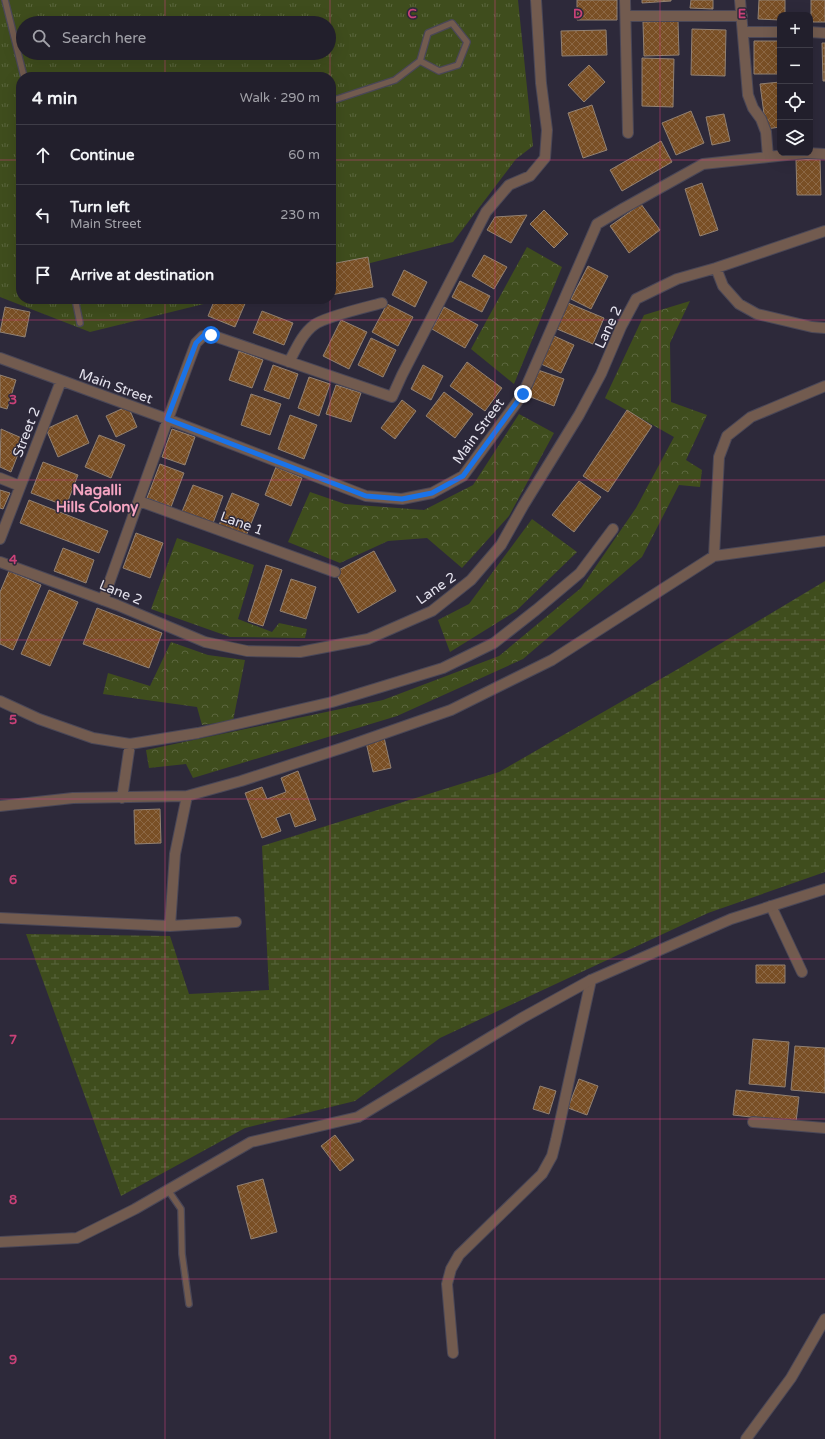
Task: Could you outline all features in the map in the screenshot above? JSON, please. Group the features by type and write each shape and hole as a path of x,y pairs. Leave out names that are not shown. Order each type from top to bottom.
{"street":[{"path":"103,600 167,419 196,343 203,336 211,335 392,397 402,374 486,212 509,185 530,176 545,158 547,130 541,83 536,0"},
{"path":"625,0 628,133"},
{"path":"740,0 748,95 766,132 768,157"},
{"path":"626,16 742,16"},
{"path":"743,32 777,32"},
{"path":"813,32 825,32"},
{"name":"Main Street","path":"813,153 825,154"},
{"name":"Main Street","path":"0,358 167,419 366,496 402,499 432,493 463,476 523,394 597,224 703,164 778,156"},
{"name":"Lane 2","path":"0,562 103,600 205,642 247,651 300,652 368,639 432,611 471,580 501,545 579,414 601,374 636,299 677,279 716,268 822,233"},
{"path":"716,268 723,286 739,304 757,314 812,327 825,328"},
{"path":"289,362 305,334 314,324 382,303"},
{"name":"Street 2","path":"0,539 61,381"},
{"path":"714,556 719,457 727,436 751,417 825,386"},
{"path":"0,478 20,486"},
{"name":"Lane 1","path":"139,501 335,572"},
{"path":"0,702 39,719 93,738 130,744 198,733 324,704 444,668 494,644 580,573 613,529"},
{"path":"0,806 73,798 187,796 241,781 346,747 451,710 552,660 714,556 825,541"},
{"path":"122,798 130,744"},
{"path":"170,926 175,854 187,796"},
{"path":"0,1242 77,1238 135,1210 250,1142 358,1117 522,1018 592,980 731,919 825,889"},
{"path":"771,906 802,972"},
{"path":"0,918 170,926 236,922"},
{"path":"453,1353 448,1284 451,1269 459,1255 542,1174 552,1156 592,980"},
{"path":"753,1122 825,1128"},
{"path":"746,1439 791,1378 825,1319"}],"lane":[{"path":"5,0 16,45"},
{"path":"336,99 395,80 420,61 428,33 452,23 467,42 458,64 439,70 420,61"},
{"path":"20,60 23,72"},
{"path":"76,304 80,322"},
{"path":"168,1190 181,1209 182,1254 189,1304"}],"green space":[{"path":"0,0 518,0 533,146 516,159 453,242 336,272 336,72 16,72 16,303 0,297"},
{"path":"527,247 562,267 514,384 471,349"},
{"path":"690,301 670,343 671,402 707,415 686,460 702,470 700,487 679,485 642,557 523,659 397,716 193,778 186,764 149,768 146,750 383,700 499,656 581,588 636,508 674,437 605,398 644,315"},
{"path":"18,304 204,304 90,332"},
{"path":"519,414 554,433 509,516 462,568 427,538 388,541 340,563 288,542 310,492 345,504 424,510 473,485"},
{"path":"532,519 577,552 516,611 450,652 438,620 469,604"},
{"path":"177,538 254,565 238,619 272,632 279,623 307,629 305,638 230,637 151,609"},
{"path":"825,581 825,872 708,913 440,1038 355,1101 245,1128 121,1196 26,934 170,936 189,994 269,990 262,846 499,772 678,669"},
{"path":"171,642 208,655 245,660 233,721 202,725 197,707 103,694 108,673 150,686"}],"building":[{"path":"577,0 617,0 617,20 577,20"},
{"path":"642,0 671,0 671,1 642,3"},
{"path":"691,0 713,0 713,9 690,8"},
{"path":"759,0 785,0 785,12 777,12 777,20 758,19"},
{"path":"811,0 825,0 825,22 813,22 813,12 811,12"},
{"path":"678,21 679,55 644,56 643,22"},
{"path":"692,29 726,30 725,76 691,75"},
{"path":"606,30 607,55 562,56 561,31"},
{"path":"754,41 777,41 777,74 754,74"},
{"path":"822,43 825,43 825,81 823,81"},
{"path":"642,58 674,59 673,107 642,106"},
{"path":"589,65 605,82 584,102 568,85"},
{"path":"777,82 777,127 766,129 760,84"},
{"path":"592,105 607,150 583,158 568,113"},
{"path":"691,111 704,143 676,155 662,123"},
{"path":"724,114 730,141 712,145 706,117"},
{"path":"661,141 672,162 622,191 610,170"},
{"path":"820,159 821,195 797,195 796,160"},
{"path":"702,183 718,230 700,236 685,189"},
{"path":"641,204 660,230 629,253 610,226"},
{"path":"544,210 568,234 554,248 530,224"},
{"path":"527,215 511,243 487,230 495,217"},
{"path":"484,255 507,267 494,289 472,276"},
{"path":"368,257 373,287 336,294 336,263"},
{"path":"588,266 608,276 591,309 571,299"},
{"path":"404,270 427,282 415,307 392,295"},
{"path":"460,281 490,296 482,312 452,297"},
{"path":"568,303 604,318 593,344 557,329"},
{"path":"213,304 245,304 235,327 208,316"},
{"path":"387,304 413,317 398,346 372,332"},
{"path":"5,307 30,312 25,337 0,332"},
{"path":"444,307 478,325 465,348 432,329"},
{"path":"262,311 293,323 284,345 253,333"},
{"path":"341,320 367,332 349,369 323,356"},
{"path":"554,336 574,345 561,373 541,364"},
{"path":"371,338 396,350 383,377 358,365"},
{"path":"239,351 263,360 252,388 229,380"},
{"path":"467,362 502,388 485,411 450,386"},
{"path":"273,365 298,374 289,399 264,390"},
{"path":"423,365 443,376 431,400 411,389"},
{"path":"538,370 564,379 554,406 528,396"},
{"path":"0,375 16,380 7,409 0,407"},
{"path":"309,377 330,384 319,416 298,408"},
{"path":"336,385 361,393 351,422 326,414"},
{"path":"444,392 473,414 455,438 426,416"},
{"path":"251,394 281,404 270,435 241,425"},
{"path":"402,400 416,411 395,439 381,428"},
{"path":"128,406 137,427 116,437 106,416"},
{"path":"627,410 652,426 608,492 583,476"},
{"path":"77,415 89,443 58,457 46,429"},
{"path":"290,415 317,425 304,459 278,449"},
{"path":"1,429 24,439 11,472 0,467"},
{"path":"172,429 195,437 185,465 162,457"},
{"path":"99,435 125,445 111,478 85,467"},
{"path":"43,462 78,475 66,506 31,493"},
{"path":"160,464 184,473 171,507 147,498"},
{"path":"276,467 302,478 291,506 265,495"},
{"path":"579,481 601,497 574,532 552,515"},
{"path":"193,485 223,496 212,526 181,514"},
{"path":"0,490 10,493 3,509 0,508"},
{"path":"232,493 259,504 246,536 219,525"},
{"path":"29,500 108,531 99,553 20,523"},
{"path":"136,533 163,543 150,578 123,568"},
{"path":"63,548 94,560 86,583 54,571"},
{"path":"374,551 396,591 358,613 335,572"},
{"path":"266,565 282,570 263,626 248,621"},
{"path":"9,571 41,585 13,650 0,644 0,592"},
{"path":"291,579 316,587 306,619 280,611"},
{"path":"49,590 78,602 50,666 21,654"},
{"path":"97,608 162,633 149,668 83,644"},
{"path":"383,733 391,768 373,772 365,738"},
{"path":"298,771 316,820 295,827 290,813 276,818 281,831 262,838 245,793 262,787 267,799 286,792 281,778"},
{"path":"160,809 161,843 135,844 134,810"},
{"path":"756,965 785,965 785,983 756,983"},
{"path":"753,1039 789,1042 785,1087 749,1084"},
{"path":"795,1046 825,1048 825,1093 791,1090"},
{"path":"579,1079 598,1086 587,1115 568,1108"},
{"path":"540,1086 556,1091 549,1114 533,1109"},
{"path":"736,1090 799,1097 796,1122 733,1115"},
{"path":"335,1135 354,1160 340,1171 321,1146"},
{"path":"263,1179 277,1232 251,1239 237,1186"}],"district":[{"name":"Nagalli Hills Colony","path":"97,498"}],"route":[{"path":"211,335 203,336 196,343 167,419 366,496 402,499 432,493 463,476 523,394"}]}
